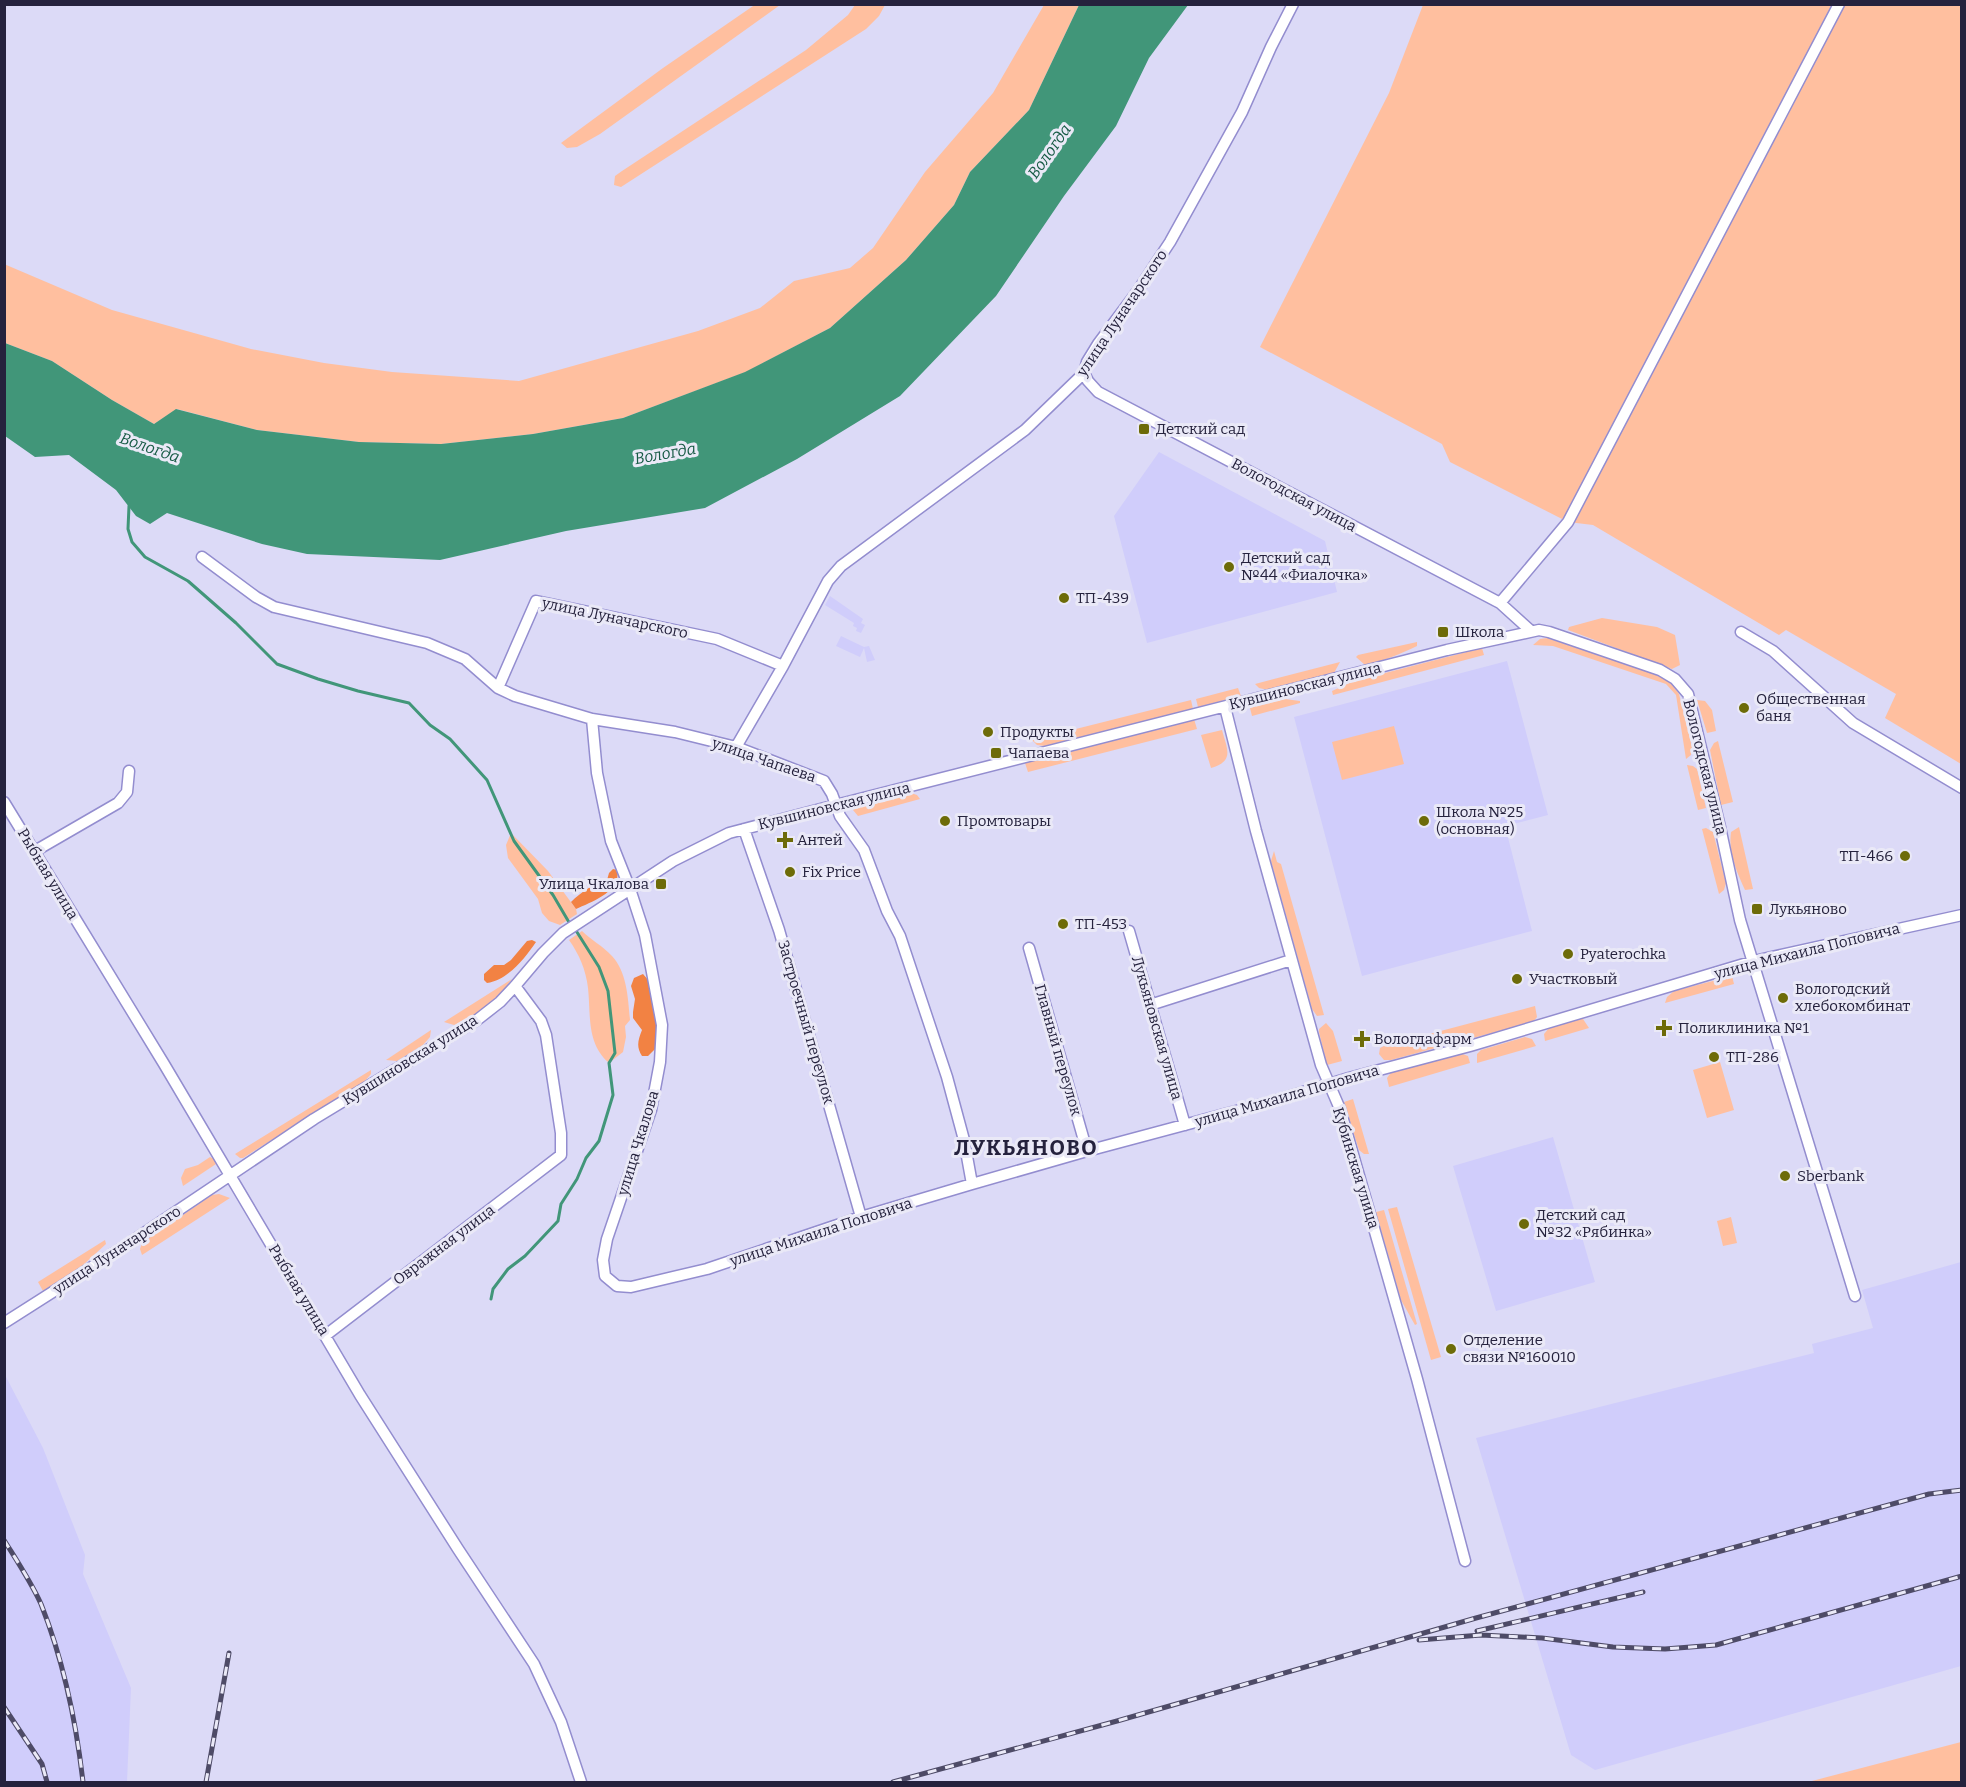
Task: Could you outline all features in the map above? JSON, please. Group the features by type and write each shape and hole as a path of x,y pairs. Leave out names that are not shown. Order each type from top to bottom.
{"street":[{"name":"улица Луначарского","path":"735,747 783,666 828,581 841,566 1025,430 1084,373 1087,362 1098,344 1157,264 1178,227 1242,112 1293,4"},
{"path":"1500,603 1568,522 1839,4"},
{"name":"Вологодская улица","path":"1084,373 1098,392 1500,603 1531,631 1549,632 1660,670 1685,688 1691,702 1740,920 1855,1296"},
{"name":"улица Чапаева","path":"202,557 256,597 274,607 427,643 465,659 498,688 515,696 592,719 675,732 735,747 818,777 828,786 840,816 864,850 887,911 900,936 947,1077 964,1140 972,1184"},
{"name":"улица Луначарского","path":"498,688 536,601 717,639 783,666"},
{"name":"Кувшиновская улица","path":"229,1175 314,1119 461,1030 488,1011 516,986 543,952 563,933 694,849 729,833 1447,650 1531,631"},
{"path":"1741,632 1773,651 1853,723 1962,789"},
{"name":"Кубинская улица","path":"1225,707 1256,831 1321,1065 1340,1109 1418,1379 1465,1561"},
{"name":"улица Чкалова","path":"592,719 597,773 611,841 645,934 662,1025 660,1062 651,1110 607,1239 603,1260 605,1276 617,1286"},
{"path":"35,851 118,802 127,792 129,771"},
{"name":"Рыбная улица","path":"4,802 387,1438 534,1665 561,1722 581,1782"},
{"name":"Застроечный переулок","path":"744,829 779,930 861,1217"},
{"name":"улица Михаила Поповича","path":"617,1286 631,1287 648,1284 707,1269 861,1217 972,1184 1535,1028 1754,961 1962,915"},
{"name":"Лукьяновская улица","path":"1129,932 1185,1125"},
{"name":"Главный переулок","path":"1029,948 1086,1151"},
{"path":"1150,1005 1292,960"},
{"name":"Овражная улица","path":"326,1335 561,1155 561,1133 546,1035 541,1021 516,986"},
{"name":"улица Луначарского","path":"4,1323 128,1244 229,1175"}],"shaded area":[{"path":"756,4 780,5 600,134 577,147 567,148 561,143 663,68"},
{"path":"855,5 885,5 879,16 866,29 621,187 614,185 615,176 622,171 806,50 848,15"},
{"path":"1044,5 1079,5 1029,110 970,172 954,205 906,260 830,328 746,372 623,418 533,434 441,444 359,442 257,430 177,409 154,424 52,361 5,343 4,264 112,310 251,349 324,363 392,372 519,381 698,331 760,308 794,281 850,268 873,248 925,172 993,93"},
{"path":"1423,5 1961,5 1961,764 1885,718 1896,694 1786,630 1779,635 1593,525 1568,522 1450,462 1442,444 1260,347 1389,93"},
{"name":"Детский сад №44 «Фиалочка»","path":"1159,452 1325,541 1337,592 1147,643 1114,516"},
{"path":"830,596 863,619 861,623 865,625 861,633 856,631 854,623 825,605"},
{"path":"1602,618 1657,627 1675,635 1680,665 1672,669 1568,630 1569,627"},
{"path":"841,636 864,647 869,646 875,660 867,662 864,648 860,657 836,646"},
{"path":"1547,638 1654,674 1670,682 1679,694 1692,747 1691,755 1686,759 1676,695 1666,684 1553,646 1533,645 1540,639"},
{"path":"1417,642 1417,646 1365,665 1356,657 1358,655"},
{"path":"1482,648 1484,655 1333,695 1332,691 1354,681"},
{"name":"Школа №25 (основная)","path":"1507,661 1548,815 1505,826 1532,931 1362,976 1294,717"},
{"path":"1340,662 1334,673 1268,690 1259,688 1255,684"},
{"path":"1238,688 1241,696 1198,707 1196,699"},
{"path":"1285,699 1300,701 1300,703 1252,716 1250,708"},
{"path":"1191,700 1193,709 1045,746 1037,745 1032,740"},
{"path":"1697,700 1705,701 1712,710 1716,731 1707,733"},
{"path":"1194,719 1197,729 1028,772 1025,763"},
{"path":"1394,726 1404,764 1342,780 1332,742"},
{"path":"1222,730 1227,749 1226,758 1224,762 1211,768 1201,735"},
{"path":"1718,741 1733,802 1721,805 1710,750"},
{"path":"1687,765 1697,769 1706,808 1698,810"},
{"path":"911,793 920,799 858,816 853,810 858,806"},
{"path":"1739,827 1753,889 1745,890 1732,855 1731,832"},
{"path":"1706,828 1713,832 1726,883 1724,890 1719,894 1702,829"},
{"path":"511,833 548,871 576,909 577,914 560,925 549,921 542,913 538,899 508,858 506,845"},
{"path":"1274,851 1277,862 1281,864 1324,1015 1317,1016 1312,1009 1271,861"},
{"path":"613,869 617,870 617,877 610,890 576,909 571,902 588,889 607,880"},
{"path":"582,931 617,962 626,986 630,1020 625,1026 626,1037 623,1052 609,1063 596,1047 593,1038 586,975 569,940"},
{"path":"527,941 536,942 509,973 495,981 487,983 484,980 484,974 494,965 504,965"},
{"path":"643,974 649,981 655,1001 658,1035 655,1049 648,1056 642,1056 638,1046 642,1030 633,1018 635,999 631,986 634,978"},
{"path":"1732,976 1734,984 1665,1003 1667,997 1674,991"},
{"path":"512,979 494,1000 479,1012 454,1025 444,1022"},
{"path":"1535,1006 1537,1017 1533,1022 1391,1060 1384,1060 1379,1054 1380,1048 1384,1046"},
{"path":"1583,1019 1589,1028 1545,1041 1544,1034 1549,1028"},
{"path":"1326,1023 1333,1031 1342,1061 1327,1065 1319,1032 1319,1029"},
{"path":"431,1030 430,1037 423,1045 397,1061 386,1060"},
{"path":"1525,1037 1532,1039 1536,1046 1477,1063 1477,1054 1481,1050"},
{"path":"1460,1053 1468,1056 1470,1063 1389,1087 1387,1078 1392,1071"},
{"path":"1720,1062 1734,1110 1707,1118 1693,1070"},
{"path":"371,1070 371,1074 364,1082 243,1158 235,1154"},
{"path":"1353,1099 1369,1154 1364,1154 1359,1150 1344,1102"},
{"name":"Детский сад №32 «Рябинка»","path":"1553,1137 1595,1282 1496,1311 1453,1166"},
{"path":"210,1157 216,1164 183,1186 181,1178 185,1169 198,1165"},
{"path":"219,1194 230,1198 142,1255 140,1249 142,1243 212,1195"},
{"path":"1397,1207 1441,1357 1431,1360 1388,1209"},
{"path":"1384,1210 1417,1324 1415,1325 1401,1300 1376,1212"},
{"path":"1731,1217 1737,1243 1723,1246 1717,1221"},
{"path":"105,1240 106,1244 82,1266 43,1291 38,1282"},
{"path":"1961,1262 1961,1666 1595,1770 1571,1755 1476,1438 1814,1353 1812,1344 1873,1328 1862,1290"},
{"path":"4,1373 43,1448 85,1555 83,1574 131,1688 127,1782 5,1782"},
{"path":"1961,1742 1961,1782 1808,1782"}],"water":[{"name":"Вологда","path":"1079,5 1188,5 1149,58 1116,126 1064,196 996,296 900,396 797,459 705,508 566,531 440,560 307,554 262,544 167,513 150,524 136,516 116,490 69,455 35,457 5,436 5,343 52,361 154,424 176,409 257,430 359,442 441,444 533,434 623,418 745,372 830,328 906,260 954,205 970,172 1029,110"}],"waterway":[{"path":"129,506 128,529 132,542 145,557 188,581 236,623 277,664 358,691 409,703 430,725 450,739 487,780 514,841 553,895 570,924"},
{"path":"491,1299 493,1289 508,1269 525,1256 558,1221 561,1204 577,1179 586,1158 599,1141 613,1095 609,1063 615,1053 608,991 599,967 575,929"}],"railway":[{"path":"893,1782 1117,1721 1476,1618 1929,1494 1962,1490"},
{"path":"4,1540 37,1596 49,1626 63,1670 73,1714 83,1782"},
{"path":"1419,1640 1481,1635 1542,1638 1613,1647 1665,1649 1716,1645 1962,1576"},
{"path":"1477,1631 1643,1592"},
{"path":"206,1782 229,1653"},
{"path":"4,1707 42,1764 47,1782"}],"place":[{"name":"Детский сад","path":"1144,429"},
{"name":"Детский сад №44 «Фиалочка»","path":"1229,567"},
{"name":"ТП-439","path":"1064,598"},
{"name":"Школа","path":"1443,632"},
{"name":"Общественная баня","path":"1744,708"},
{"name":"Продукты","path":"988,732"},
{"name":"Чапаева","path":"996,753"},
{"name":"Промтовары","path":"945,821"},
{"name":"Школа №25 (основная)","path":"1424,821"},
{"name":"Антей","path":"785,840"},
{"name":"ТП-466","path":"1905,856"},
{"name":"Fix Price","path":"790,872"},
{"name":"Улица Чкалова","path":"661,884"},
{"name":"Лукьяново","path":"1757,909"},
{"name":"ТП-453","path":"1063,924"},
{"name":"Pyaterochka","path":"1568,954"},
{"name":"Участковый","path":"1517,979"},
{"name":"Вологодский хлебокомбинат","path":"1783,998"},
{"name":"Поликлиника №1","path":"1664,1028"},
{"name":"Вологдафарм","path":"1362,1039"},
{"name":"ТП-286","path":"1714,1057"},
{"name":"Sberbank","path":"1785,1176"},
{"name":"Детский сад №32 «Рябинка»","path":"1524,1224"},
{"name":"Отделение связи №160010","path":"1451,1349"}],"district":[{"name":"ЛУКЬЯНОВО","path":"1026,1148"}]}
